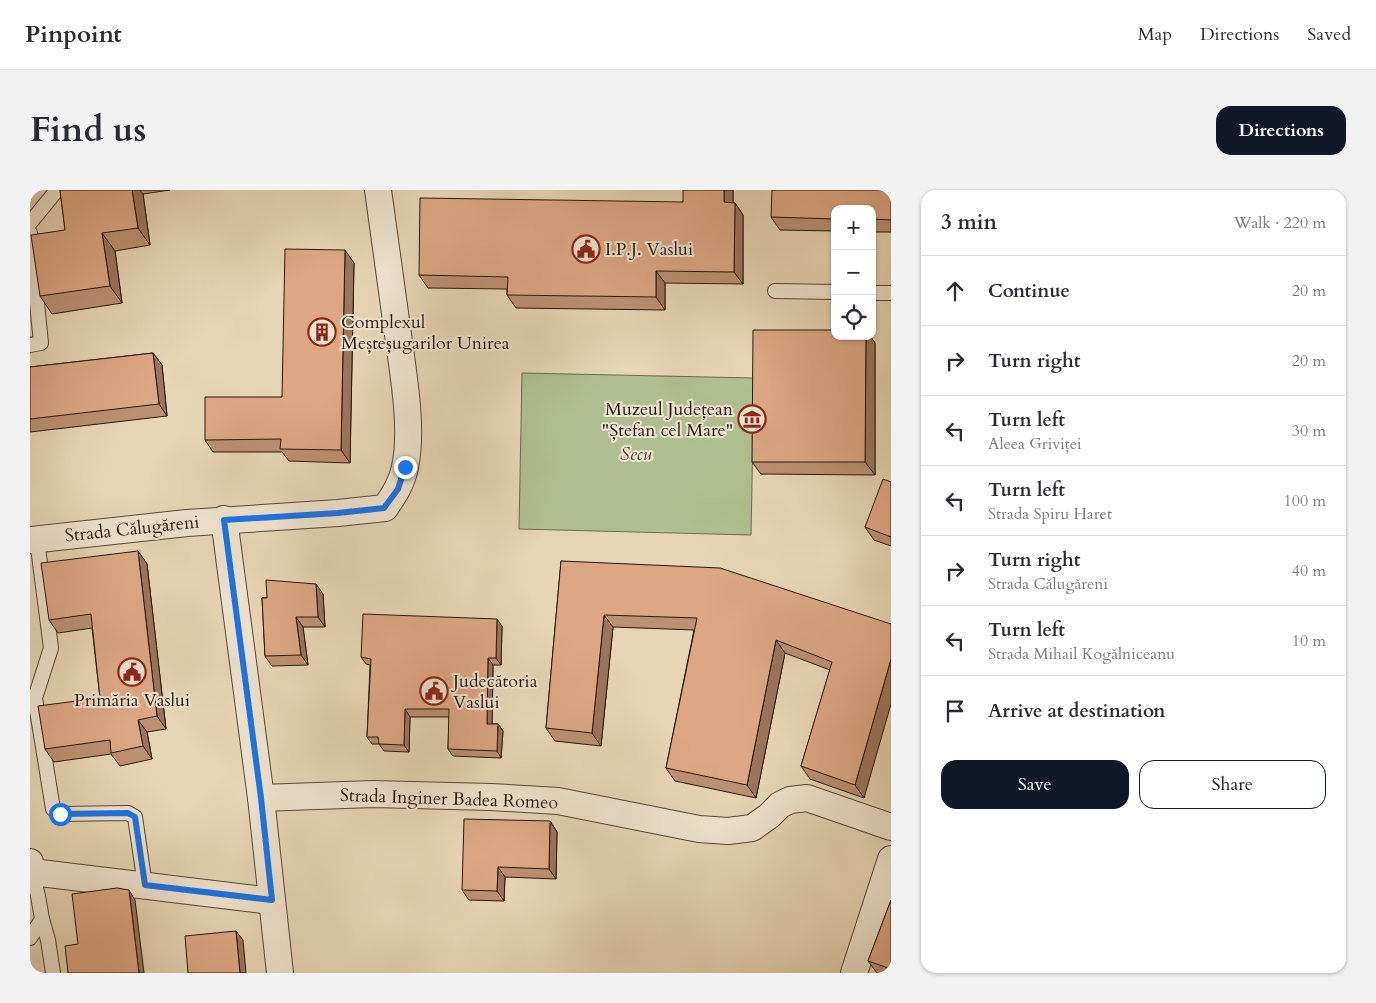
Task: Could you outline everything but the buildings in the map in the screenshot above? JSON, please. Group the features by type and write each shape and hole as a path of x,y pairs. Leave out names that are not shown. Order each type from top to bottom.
{"street":[{"name":"Strada Călugăreni","path":"33,540 137,527 384,508 398,489 405,467 408,442 404,381 378,190"},
{"path":"224,520 261,798 280,973"},
{"name":"Strada Inginer Badea Romeo","path":"261,798 373,794 558,801 699,829 728,831 752,828 769,816 780,805 790,800 807,798 891,827"},
{"path":"854,973 891,859"},
{"path":"31,867 145,885 272,900"}],"lane":[{"path":"30,223 57,190"},
{"path":"30,233 41,343 30,345"},
{"path":"775,291 831,292"},
{"path":"876,293 891,293"},
{"path":"33,540 50,648 35,698 54,809 60,814 128,813 135,817 145,885"},
{"path":"31,867 48,940 52,973"},
{"path":"30,938 42,920"}],"green space":[{"name":"Secu","path":"522,373 754,378 751,535 519,529"}],"place":[{"name":"I.P.J. Vaslui","path":"586,249"},
{"name":"Complexul Meșteșugarilor Unirea","path":"322,332"},
{"name":"Muzeul Județean \"Ștefan cel Mare\"","path":"752,419"},
{"name":"Primăria Vaslui","path":"132,672"},
{"name":"Judecătoria Vaslui","path":"434,691"}],"route":[{"path":"60,814 128,813 135,817 145,885 272,900 261,798 224,520 338,513 384,508 398,489 405,467"}]}
